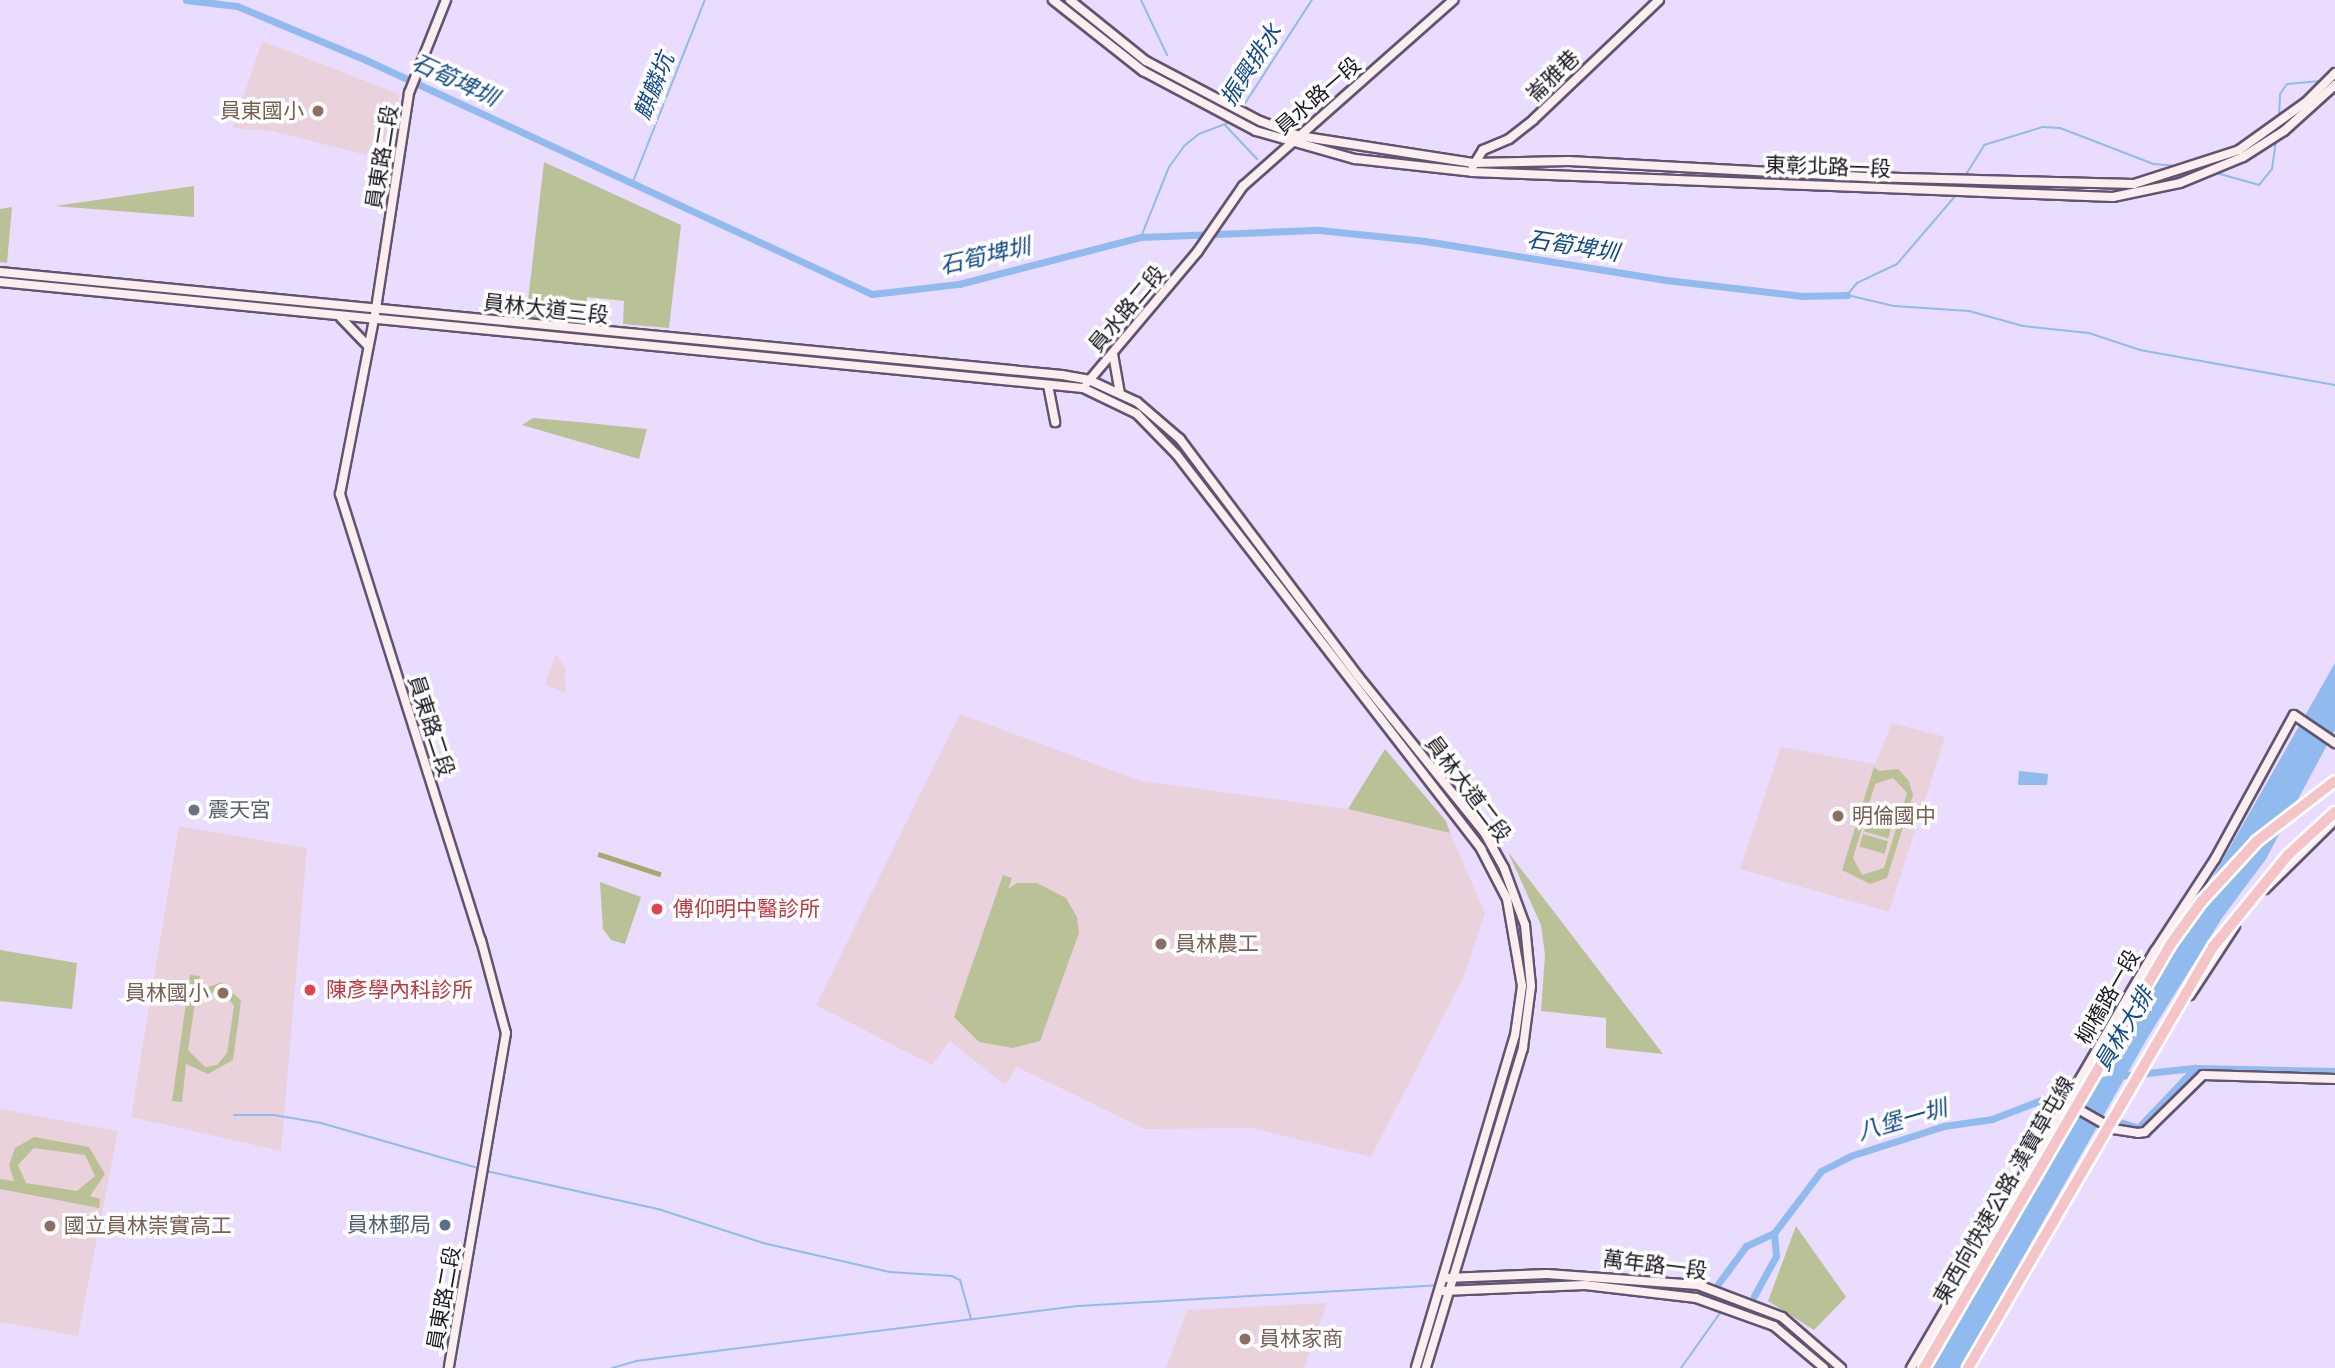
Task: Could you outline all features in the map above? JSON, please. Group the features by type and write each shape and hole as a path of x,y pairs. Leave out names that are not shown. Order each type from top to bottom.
{"highway":[{"name":"東西向快速公路 漢寶草屯線","path":"1924,1368 2170,945 2201,902 2257,841 2335,782"},
{"path":"1970,1368 2213,947 2288,855 2335,812"}],"street":[{"name":"員東路二段","path":"446,0 409,93 376,309 340,494 481,940 506,1033 450,1368"},
{"name":"東彰北路一段","path":"1053,0 1143,71 1228,119 1291,144 1392,165 2113,197 2180,183 2243,157 2284,131 2335,85"},
{"name":"東彰北路一段","path":"1070,0 1146,61 1245,114 1299,136 1473,168 1569,161 1865,177 2134,184 2239,149 2305,102 2335,73"},
{"name":"員水路一段","path":"1198,251 1243,186 1453,0"},
{"name":"崙雅巷","path":"1473,168 1483,150 1508,139 1533,120 1659,0"},
{"name":"員水路二段","path":"1083,388 1198,251"},
{"name":"員林大道三段","path":"0,272 1089,380"},
{"name":"員林大道三段","path":"0,282 373,321 1083,388"},
{"path":"338,317 352,325 368,346"},
{"path":"1113,354 1119,393"},
{"name":"員林大道二段","path":"1089,380 1119,393 1180,439 1358,676 1484,832 1511,888 1525,925 1530,1016 1426,1368"},
{"path":"1048,385 1055,404 1055,422"},
{"name":"員林大道二段","path":"1083,388 1137,414 1161,434 1481,849 1507,899 1520,958 1520,1013 1440,1278 1416,1368"},
{"name":"柳橋路一段","path":"1911,1368 2065,1104 2215,859 2294,715 2335,743"},
{"path":"1970,1368 2111,1126 2234,928 2335,820"},
{"path":"2065,1104 2076,1106 2111,1126 2145,1132 2203,1075 2335,1079"},
{"name":"萬年路一段","path":"1440,1278 1608,1276 1707,1288 1750,1302 1798,1328 1841,1368"},
{"name":"萬年路一段","path":"1436,1292 1585,1285 1704,1300 1743,1312 1793,1339 1824,1368"}],"shaded area":[{"name":"員東國小","path":"262,41 399,94 393,147 366,155 272,131 233,128"},
{"path":"556,654 565,668 566,693 545,685"},
{"name":"員林農工","path":"960,714 1141,781 1348,809 1450,833 1485,913 1464,976 1371,1157 1251,1128 1145,1129 1017,1067 1005,1085 950,1041 932,1065 816,1005"},
{"name":"明倫國中","path":"1892,723 1945,737 1889,912 1740,869 1781,747 1875,764"},
{"name":"員林國小","path":"179,826 307,848 281,1151 131,1117"},
{"name":"國立員林崇實高工","path":"0,1109 118,1131 78,1336 0,1322"},
{"name":"員林家商","path":"1327,1303 1304,1368 1166,1368 1187,1310"}],"green space":[{"path":"544,162 681,225 669,328 623,324 624,301 587,297 584,322 526,318"},
{"path":"194,186 194,217 55,206"},
{"path":"12,207 7,263 0,262 0,209"},
{"path":"533,418 647,429 639,459 522,425"},
{"path":"1385,749 1446,821 1450,833 1348,809"},
{"path":"1874,767 1879,771 1898,769 1909,781 1913,795 1887,878 1870,884 1842,870","holes":["1893,778 1907,793 1884,868 1862,875 1853,858 1875,784"]},
{"path":"1868,818 1892,825 1888,838 1864,831"},
{"path":"1863,834 1888,841 1884,854 1859,846"},
{"path":"599,852 662,872 660,877 597,857"},
{"path":"1508,852 1663,1054 1606,1048 1606,1018 1541,1011 1545,955 1541,925"},
{"path":"1003,875 1012,878 1008,889 1017,883 1037,883 1066,898 1077,917 1079,933 1040,1041 1013,1048 979,1042 954,1017"},
{"path":"600,882 641,897 625,944 611,940 603,929"},
{"path":"0,950 77,963 72,1009 0,1001"},
{"path":"190,975 200,976 197,991 222,982 241,1001 233,1060 208,1074 186,1064 182,1102 172,1101","holes":["216,991 224,993 234,1006 227,1053 217,1065 205,1067 188,1050 195,1003"]},
{"path":"34,1137 89,1147 105,1174 90,1196 100,1199 99,1208 0,1189 0,1179 14,1181 9,1165 15,1148","holes":["34,1148 85,1155 95,1176 77,1191 26,1183 18,1165"]},
{"path":"1796,1226 1846,1297 1814,1330 1768,1301"}],"water":[{"path":"2335,663 2335,730 2266,859 2222,918 2148,1037 1960,1368 1933,1368"},
{"path":"2019,771 2048,774 2047,785 2018,785"}],"waterway":[{"name":"石筍埤圳","path":"186,0 237,6 366,60 872,294 959,284 1141,237 1319,230 1425,241 1666,280 1802,296 1847,295"},
{"name":"麒麟坑","path":"632,184 705,0"},
{"path":"1141,0 1167,55"},
{"name":"振興排水","path":"1242,108 1312,0"},
{"path":"2279,116 2280,94 2287,84 2324,81"},
{"name":"振興排水","path":"1141,237 1169,167 1184,146 1199,134 1233,121"},
{"path":"1225,125 1257,159"},
{"path":"1965,176 1984,145 2043,127 2060,128 2154,164 2177,166"},
{"path":"2213,172 2259,185 2272,169 2276,139"},
{"path":"2193,168 2204,170"},
{"path":"1957,194 1897,264 1857,283 1847,295 1894,306 1969,311 2023,326 2089,333 2140,350 2335,385"},
{"name":"員林大排","path":"2119,1076 2194,1068"},
{"name":"八堡一圳","path":"2120,1122 2138,1128 2195,1068 2335,1071"},
{"name":"八堡一圳","path":"1718,1284 1746,1246 1774,1233 1821,1171 1850,1156 1944,1126 1992,1119 2054,1095 2071,1095"},
{"path":"234,1115 274,1115 321,1123 481,1169"},
{"path":"486,1171 658,1209 763,1243 890,1272 952,1276 960,1280 971,1319"},
{"name":"八堡一圳","path":"1754,1296 1776,1256 1774,1233"},
{"path":"1456,1284 1601,1282"},
{"path":"1621,1283 1719,1297"},
{"path":"612,1368 636,1361 1078,1306 1437,1285"},
{"name":"八堡一圳","path":"1681,1368 1722,1310"}],"place":[{"name":"員東國小","path":"318,111"},
{"name":"震天宮","path":"194,810"},
{"name":"明倫國中","path":"1838,816"},
{"name":"傅仰明中醫診所","path":"657,909"},
{"name":"員林農工","path":"1161,944"},
{"name":"陳彥學內科診所","path":"310,990"},
{"name":"員林國小","path":"223,993"},
{"name":"員林郵局","path":"445,1225"},
{"name":"國立員林崇實高工","path":"50,1226"},
{"name":"員林家商","path":"1245,1339"}]}
